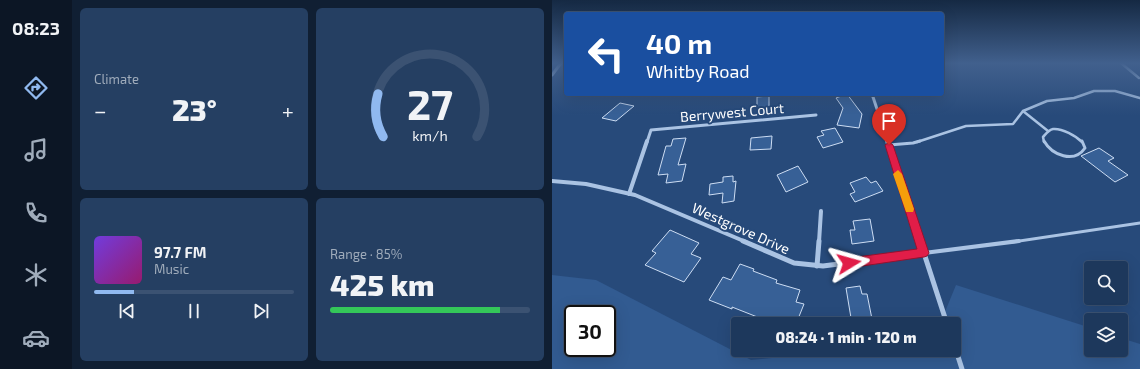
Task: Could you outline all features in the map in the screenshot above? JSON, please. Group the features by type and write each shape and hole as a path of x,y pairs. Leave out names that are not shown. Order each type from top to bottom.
{"street":[{"path":"873,96 945,317"},
{"name":"Berrywest Court","path":"629,194 651,130 816,115"},
{"name":"Westgrove Drive","path":"552,181 586,184 629,194 690,217 794,263 817,266 834,265 924,253"},
{"path":"817,266 821,211"},
{"path":"958,357 962,369"}],"lane":[{"path":"889,145 913,143 966,126 1013,124 1023,111 1047,101 1074,98 1094,91 1115,91 1140,98"},
{"path":"1023,111 1048,131 1060,130 1072,134 1082,141 1084,150 1082,153 1072,156 1065,156 1051,150 1043,141 1043,137 1048,131"},
{"path":"924,253 1140,223"}],"shaded area":[{"path":"552,275 596,280 731,350 731,357 745,357 751,360 781,357 961,357 961,317 943,317 956,285 1084,326 1084,357 1128,357 1128,340 1140,344 1140,369 552,369"}],"building":[{"path":"769,96 769,107 757,108 757,97"},
{"path":"848,96 862,114 859,128 837,125 843,108 836,98"},
{"path":"620,103 634,106 616,121 602,118"},
{"path":"835,128 843,142 823,148 817,137 824,135 821,131"},
{"path":"772,136 771,149 750,150 751,138"},
{"path":"686,138 678,165 686,164 682,181 666,183 668,174 658,175 666,146 671,146 673,139"},
{"path":"1099,148 1114,158 1108,161 1128,175 1115,182 1081,156"},
{"path":"798,166 808,182 786,192 777,175"},
{"path":"733,176 733,182 736,181 734,201 722,203 723,193 709,195 710,184 723,182 723,177"},
{"path":"866,177 871,183 876,181 883,191 855,202 850,194 855,192 850,183"},
{"path":"870,219 874,241 852,244 850,230 855,230 853,221"},
{"path":"670,230 699,243 691,254 701,258 684,282 645,265 656,253 652,251"},
{"path":"740,264 754,269 753,271 777,280 776,283 800,290 796,302 804,304 799,317 757,317 709,300 723,277 731,280"},
{"path":"860,286 862,294 867,294 872,317 851,317 846,288"}],"slow traffic":[{"path":"898,174 910,209"}],"route":[{"path":"849,263 924,253 889,145"}]}
